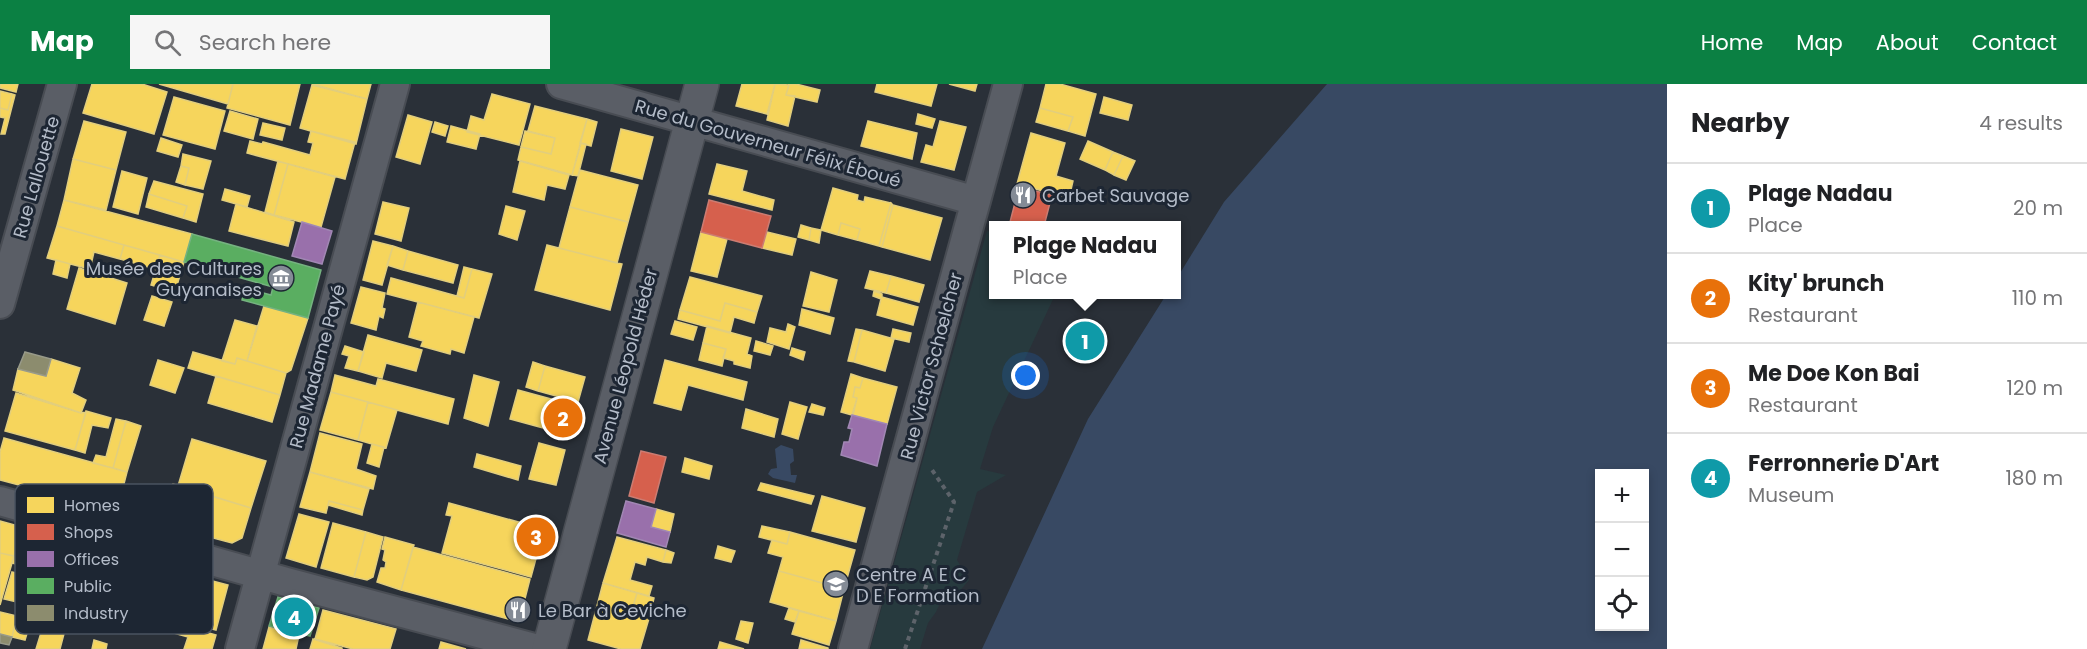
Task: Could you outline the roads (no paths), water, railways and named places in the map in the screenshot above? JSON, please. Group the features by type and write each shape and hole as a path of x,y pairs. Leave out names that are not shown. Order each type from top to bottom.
{"street":[{"name":"Rue Lallouette","path":"0,304 62,84"},
{"name":"Rue Madame Payé","path":"240,649 395,84"},
{"name":"Rue du Gouverneur Félix Éboué","path":"561,84 976,201"},
{"name":"Avenue Léopold Héder","path":"549,649 702,84"},
{"name":"Rue Victor Schœlcher","path":"853,649 1008,84"},
{"path":"0,501 15,505"},
{"path":"213,561 538,649"}],"water":[{"path":"1327,84 1667,84 1667,649 982,649 1088,419 1163,299 1181,299 1181,272 1224,202"},
{"path":"781,445 793,449 794,461 790,464 791,475 797,475 795,483 773,478 768,474 771,469 777,468 775,449"}],"place":[{"name":"Carbet Sauvage","path":"1023,195"},
{"name":"Musée des Cultures Guyanaises","path":"281,278"},
{"name":"Plage Nadau","path":"1085,341"},
{"name":"Kity' brunch","path":"563,418"},
{"name":"Me Doe Kon Bai","path":"536,537"},
{"name":"Centre A E C D E Formation","path":"836,584"},
{"name":"Le Bar à Ceviche","path":"518,610"},
{"name":"Ferronnerie D'Art","path":"294,617"}]}
